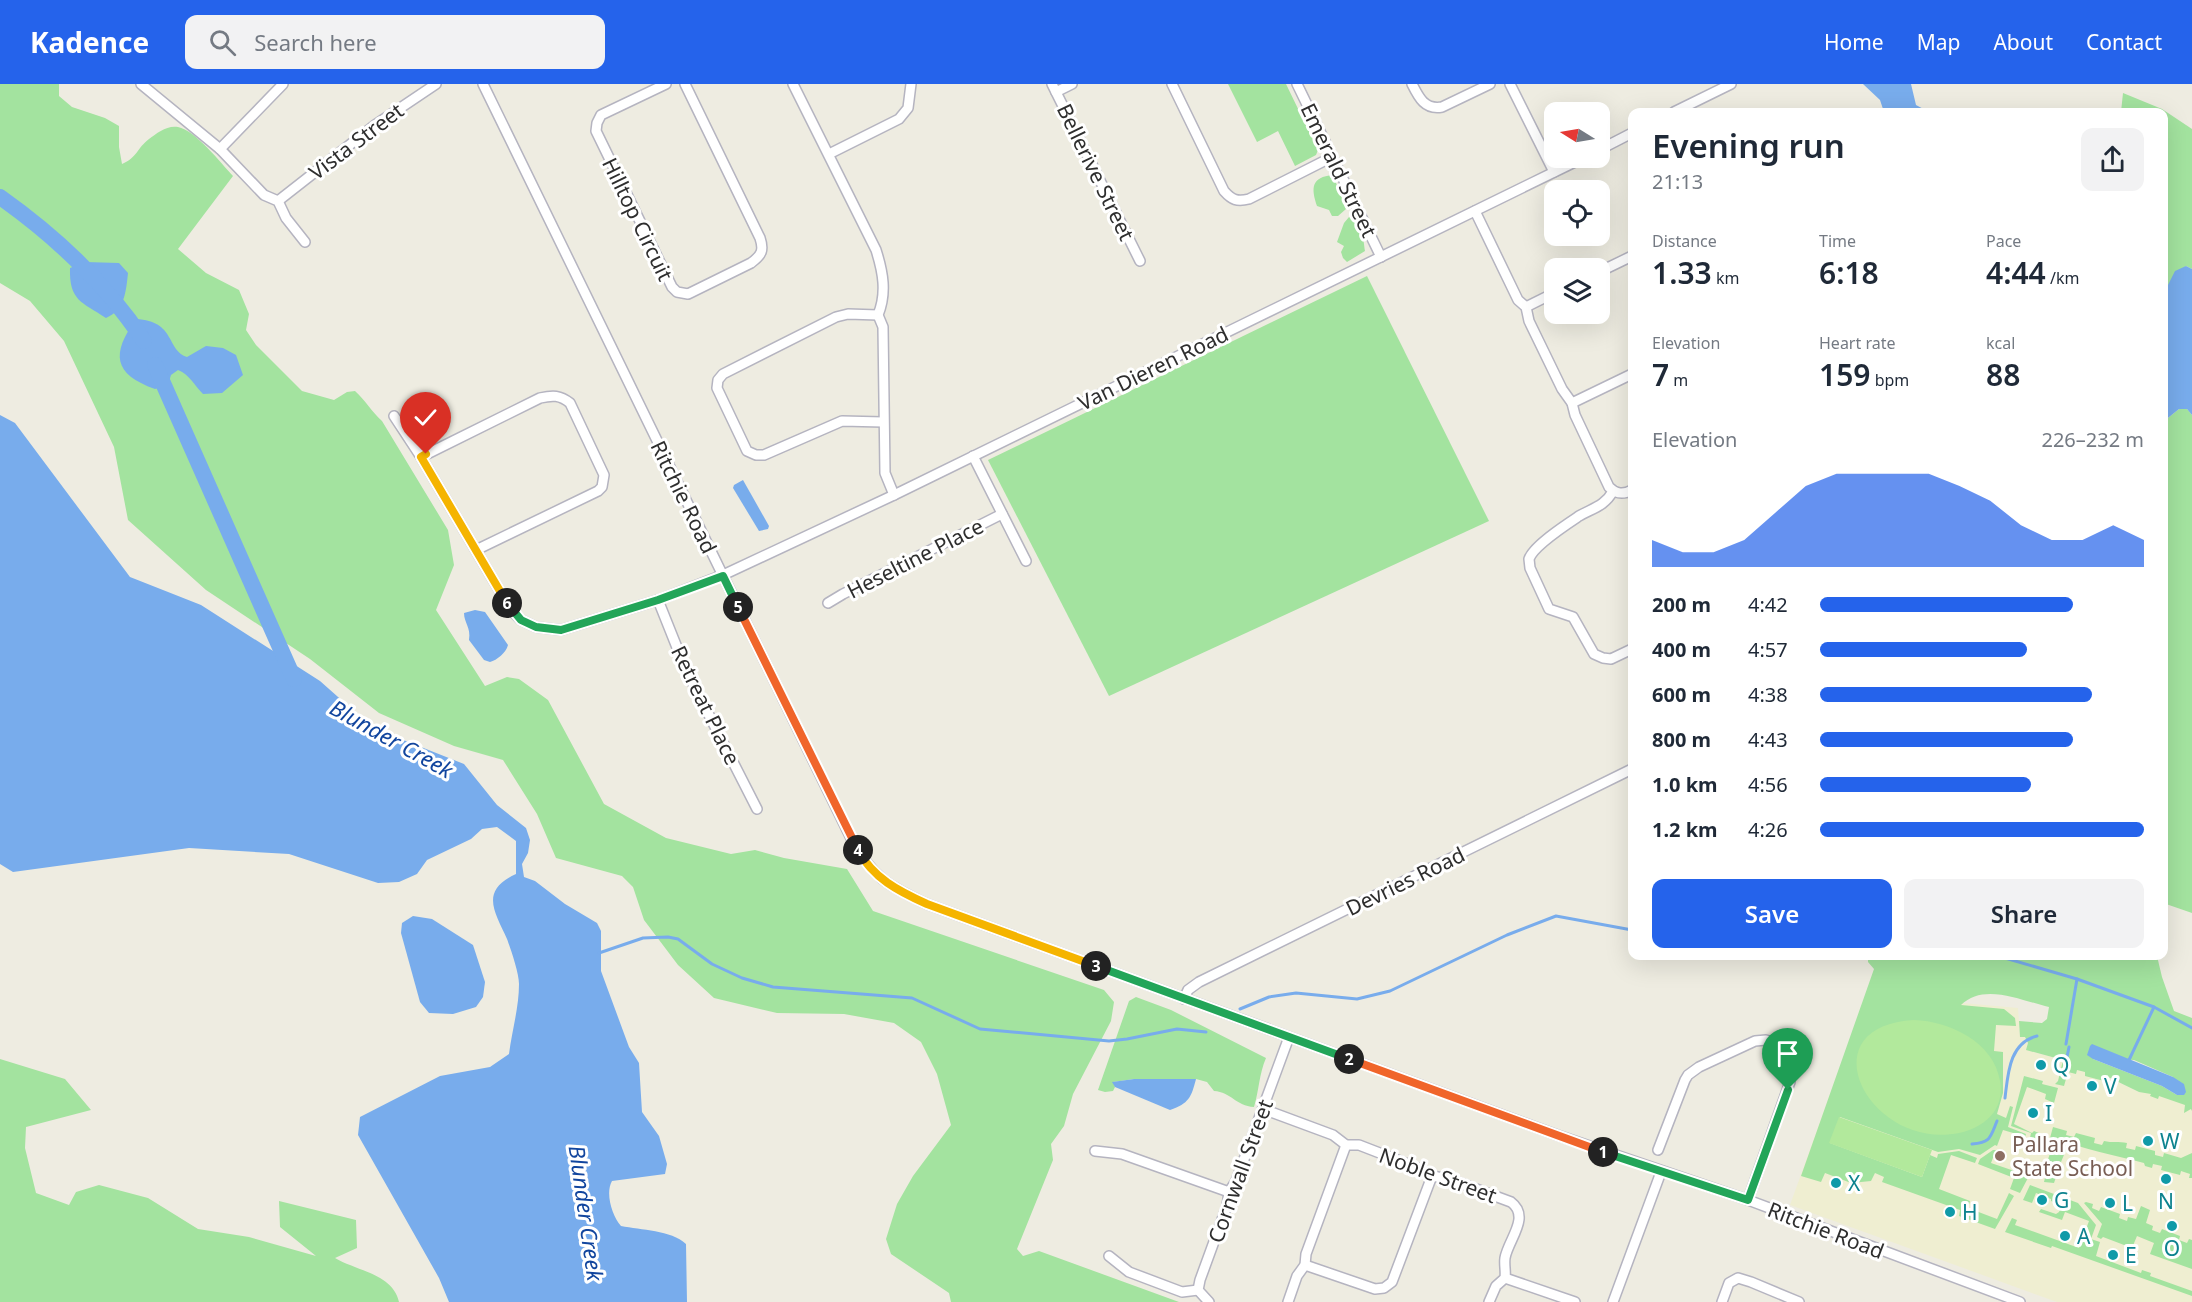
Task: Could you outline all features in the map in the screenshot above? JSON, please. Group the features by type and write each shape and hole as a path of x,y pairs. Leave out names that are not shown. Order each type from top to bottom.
{"street":[{"path":"141,84 220,149 264,195 278,201 286,218 304,242"},
{"path":"220,149 284,84"},
{"name":"Vista Street","path":"278,201 375,125 436,84"},
{"name":"Ritchie Road","path":"483,84 851,838 863,860 882,880 927,904 1661,1172 1748,1200 2020,1302"},
{"name":"Hilltop Circuit","path":"666,84 601,116 596,131 672,287 677,292 688,294 752,263 760,256 763,248 685,84"},
{"path":"793,84 876,250 883,271 883,302 878,315 883,327 885,473 894,495"},
{"path":"829,154 899,119 908,108 911,84"},
{"path":"1054,88 1072,84"},
{"path":"1172,84 1224,191 1231,199 1249,200 1332,157"},
{"name":"Emerald Street","path":"1296,84 1381,257"},
{"path":"1412,84 1419,99 1434,109 1490,84"},
{"path":"1510,84 1554,172"},
{"path":"1682,108 1731,84"},
{"name":"Bellerive Street","path":"1054,88 1140,261"},
{"path":"1610,144 1628,135"},
{"name":"Van Dieren Road","path":"394,416 421,457 511,610 521,620 536,627 561,630 658,600 723,576 894,495 1562,168"},
{"path":"1476,211 1518,300 1526,307 1529,321 1562,389 1572,403 1575,415 1609,487 1621,493 1628,491"},
{"path":"1610,267 1628,258"},
{"path":"1526,307 1544,298"},
{"path":"878,315 848,314 836,317 723,374 718,380 717,388 747,451 756,455 764,455 842,421 883,422"},
{"path":"1572,403 1628,376"},
{"path":"421,457 540,398 554,395 563,397 570,403 604,475 602,487 476,550"},
{"path":"973,456 1026,561"},
{"path":"1613,491 1609,499 1601,506 1579,516 1536,549 1529,559 1530,567 1550,609 1573,617 1594,654 1611,659 1628,651"},
{"name":"Heseltine Place","path":"828,603 1002,514"},
{"name":"Retreat Place","path":"658,600 686,670 757,809"},
{"name":"Devries Road","path":"1184,999 1188,990 1199,982 1628,772"},
{"name":"Cornwall Street","path":"1198,1290 1227,1206 1229,1192 1236,1181 1289,1037"},
{"path":"1658,1150 1688,1075 1699,1067 1755,1041 1766,1040 1774,1043 1789,1069 1790,1082 1748,1200"},
{"name":"Noble Street","path":"1263,1109 1334,1135 1346,1145 1359,1145 1421,1169 1432,1176 1449,1179 1516,1206 1519,1217 1505,1258 1504,1278 1496,1286 1489,1302"},
{"path":"1288,1302 1305,1265 1306,1254 1346,1145"},
{"path":"1095,1151 1122,1154 1229,1192"},
{"path":"1613,1302 1661,1172"},
{"path":"1305,1265 1375,1289 1384,1288 1392,1282 1432,1176"},
{"path":"1108,1257 1129,1272 1182,1292 1198,1290 1209,1302"},
{"path":"1504,1278 1575,1302"},
{"path":"1722,1302 1729,1283 1738,1278 1799,1302"}],"shaded area":[{"name":"Pallara State School","path":"1872,978 1962,1003 2018,1008 2020,1036 2025,1037 2028,1043 2027,1050 2081,1065 2139,1092 2142,1087 2192,1107 2192,1302 2057,1302 1790,1205"}],"green space":[{"path":"0,84 59,84 59,96 72,107 105,118 119,126 122,164 131,159 145,142 159,132 166,128 178,127 185,129 200,140 233,176 178,249 206,273 239,290 249,314 246,330 256,345 302,391 334,400 347,392 355,391 382,421 448,530 454,565 436,610 485,686 507,677 519,679 548,700 604,804 666,838 731,854 755,850 784,858 847,869 873,911 1104,990 1114,1002 1111,1021 1073,1094 1064,1126 1051,1144 1053,1160 1017,1249 1023,1256 1039,1251 1179,1302 951,1302 949,1293 891,1254 886,1239 897,1204 913,1176 951,1125 937,1074 921,1042 894,1023 844,1014 777,1013 714,998 678,965 644,920 633,887 622,876 556,858 537,814 503,760 454,746 379,713 310,659 206,590 128,520 114,447 64,341 30,301 0,283"},
{"path":"1228,84 1286,84 1318,150 1316,155 1295,166 1278,131 1257,142"},
{"path":"2123,93 2160,108 2121,108"},
{"path":"2168,113 2192,129 2192,269 2186,266 2168,286"},
{"path":"1333,175 1346,209 1338,216 1332,216 1329,210 1317,206 1314,194 1314,184 1320,178"},
{"path":"1349,217 1360,228 1365,251 1347,262 1341,252 1344,246 1337,242 1344,223"},
{"path":"1367,276 1489,521 1109,696 988,460"},
{"path":"2179,409 2187,409 2192,415 2192,913 2168,905 2168,418"},
{"path":"1868,960 2158,960 2174,1011 2192,1018 2192,1111 2191,1109 2184,1113 2185,1105 2159,1096 2158,1099 2106,1076 2104,1081 2085,1076 2085,1072 2077,1070 2076,1074 2068,1072 2064,1086 2055,1084 2058,1081 2063,1060 2026,1050 2028,1043 2025,1037 2020,1037 2019,1021 2042,1023 2047,1019 2049,1007 2004,995 1981,995 1970,998 1961,1005 2004,1009 2015,1018 2016,1026 1996,1025 1994,1051 2003,1052 2003,1093 1997,1114 2006,1118 2010,1106 2013,1107 2008,1127 2026,1134 2024,1140 2019,1138 2020,1135 2003,1130 1997,1146 1995,1145 1980,1155 1959,1149 1938,1152 1840,1117 1830,1143 1922,1177 1930,1155 1937,1158 1938,1154 1959,1151 1977,1158 1975,1163 1951,1155 1939,1189 1970,1201 1968,1208 1997,1219 2009,1193 2014,1196 1995,1229 1959,1216 1960,1210 1882,1182 1884,1177 1875,1173 1871,1181 1851,1183 1825,1173 1821,1182 1801,1176 1874,969","holes":["2093,1059 2134,1060 2173,1077 2177,1095 2162,1086"]},
{"path":"1136,997 1171,1010 1266,1058 1254,1107 1214,1091 1207,1082 1196,1079 1134,1079 1113,1082 1115,1087 1113,1091 1098,1090 1129,1001"},
{"path":"1914,1020 1941,1024 1955,1029 1968,1036 1989,1055 2000,1081 2000,1097 1994,1112 1979,1126 1959,1133 1927,1134 1899,1124 1876,1107 1862,1086 1857,1063 1862,1043 1881,1027"},
{"path":"0,1059 65,1079 91,1110 26,1127 25,1148 36,1193 69,1205 76,1192 99,1185 148,1198 198,1229 249,1237 316,1256 280,1227 279,1201 356,1220 357,1248 335,1258 382,1279 390,1285 399,1302 0,1302"},
{"path":"2024,1076 2058,1088 2054,1103 2045,1099 2046,1094 2027,1087 2014,1124 2032,1133 2034,1131 2046,1136 2042,1147 2039,1146 2041,1139 2030,1138 2031,1133 2011,1126"},
{"path":"1839,1117 1932,1150 1922,1177 1829,1143"},
{"path":"2053,1127 2067,1131 2066,1135 2074,1137 2076,1133 2095,1138 2094,1143 2102,1145 2104,1141 2127,1143 2126,1148 2135,1150 2136,1146 2155,1151 2155,1155 2163,1157 2164,1153 2181,1158 2192,1153 2192,1178 2189,1178 2190,1174 2181,1171 2180,1175 2161,1170 2162,1166 2153,1164 2152,1168 2145,1166 2144,1163 2050,1138"},
{"path":"2055,1146 2061,1146 2066,1150 2061,1162 2058,1161 2054,1169 2058,1171 2054,1183 2044,1182 2048,1159"},
{"path":"1996,1150 1991,1163 2029,1176 2020,1193 2010,1189 2014,1178 1978,1164 1980,1159"},
{"path":"2030,1185 2078,1203 2096,1225 2091,1239 2100,1242 2096,1256 2141,1273 2142,1270 2151,1273 2150,1276 2192,1291 2192,1296 2052,1246 2051,1248 2005,1232 2012,1218 2017,1220 2015,1225 2079,1248 2089,1221 2065,1212 2062,1220 2039,1212 2041,1209 2056,1214 2061,1207 2051,1199 2036,1193 2032,1203 2023,1200"},
{"path":"2084,1203 2093,1204 2092,1208 2099,1211 2101,1207 2120,1214 2119,1218 2127,1221 2128,1217 2136,1219 2141,1206 2150,1210 2146,1223 2153,1226 2152,1230 2160,1233 2162,1229 2180,1236 2179,1240 2187,1243 2189,1239 2192,1240 2192,1269 2150,1254 2154,1243 2137,1236 2132,1248 2097,1237 2102,1224"}],"water":[{"path":"1863,84 1911,84 1916,105 1922,108 1883,108 1880,100"},
{"path":"85,262 119,263 128,273 121,305 106,318 84,304 72,287 70,268"},
{"path":"2186,266 2192,269 2192,415 2187,409 2179,409 2168,418 2168,285 2175,271"},
{"path":"136,319 158,325 169,336 180,353 187,357 206,346 223,348 236,355 243,375 222,393 203,394 189,377 178,370 171,375 168,385 155,389 141,383 131,377 120,362 123,343"},
{"path":"0,415 15,423 130,577 201,605 320,681 373,728 464,764 497,805 526,828 530,840 528,853 522,864 524,877 535,881 565,904 597,923 601,931 601,971 629,1047 639,1063 642,1112 659,1136 667,1164 665,1174 612,1181 609,1198 612,1211 621,1226 664,1233 686,1244 687,1302 449,1302 439,1278 358,1135 360,1117 440,1076 490,1067 509,1054 518,1001 519,979 511,949 493,903 497,888 516,874 516,841 497,827 482,829 471,839 427,860 417,874 399,882 378,883 289,854 189,848 13,872 0,864"},
{"path":"743,480 769,526 768,529 759,531 733,488"},
{"path":"475,610 485,612 508,645 501,656 490,662 484,660 469,640 464,613"},
{"path":"413,916 432,919 473,945 485,982 483,997 476,1007 453,1014 429,1013 420,1002 401,933 402,923"},
{"path":"2092,1044 2173,1077 2184,1084 2186,1092 2184,1095 2177,1095 2162,1086 2093,1059 2087,1055"},
{"path":"1134,1079 1196,1079 1188,1099 1170,1110 1115,1087 1112,1082"}],"waterway":[{"name":"Blunder Creek","path":"0,197 40,228 79,263 114,300 144,341"},
{"name":"Blunder Creek","path":"155,365 294,679"},
{"path":"1240,1009 1269,997 1296,993 1357,999 1390,991 1507,935 1556,916 1628,929"},
{"path":"599,953 643,938 668,937 678,939 712,964 742,978 773,987 912,998 980,1029 1109,1041 1177,1029 1206,1032"},
{"path":"2012,960 2077,979 2154,1007 2192,1028"},
{"path":"2066,1044 2077,979"},
{"path":"2129,1060 2154,1007"},
{"path":"2005,1098 2009,1070 2015,1052 2021,1045 2037,1036"},
{"path":"2067,1057 2069,1047"},
{"path":"1972,1144 1989,1138 1997,1121"}],"place":[{"name":"Q","path":"2041,1065"},
{"name":"V","path":"2092,1086"},
{"name":"I","path":"2033,1113"},
{"name":"W","path":"2148,1141"},
{"name":"Pallara State School","path":"2000,1156"},
{"name":"N","path":"2166,1179"},
{"name":"X","path":"1836,1183"},
{"name":"G","path":"2042,1200"},
{"name":"L","path":"2110,1203"},
{"name":"H","path":"1950,1212"},
{"name":"O","path":"2172,1226"},
{"name":"A","path":"2065,1236"},
{"name":"E","path":"2113,1255"}],"route":[{"path":"426,454 421,457 511,610 521,620 536,627 561,630 658,600 723,576 863,860 882,880 901,892 927,904 1557,1135 1748,1200 1788,1090"}]}
